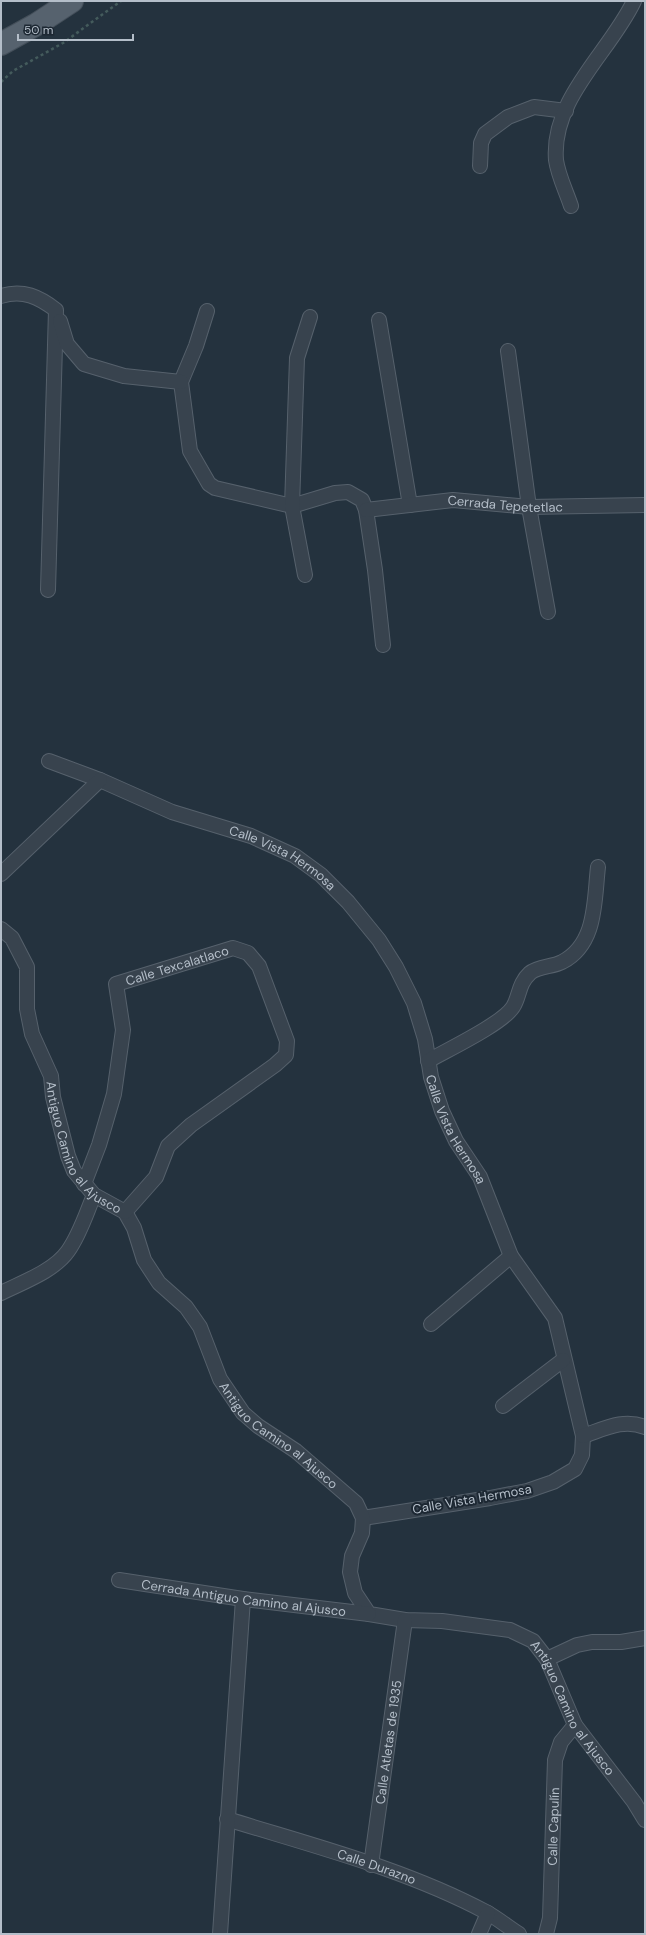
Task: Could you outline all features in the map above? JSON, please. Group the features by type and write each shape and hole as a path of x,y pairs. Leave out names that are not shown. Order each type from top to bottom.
{"main road":[{"path":"1,44 37,24 72,1"}],"street":[{"path":"571,206 556,161 556,146 566,111 576,87 621,26 634,1"},
{"path":"480,166 482,143 485,134 508,117 534,107 566,111"},
{"path":"1,296 26,293 42,299 56,310 67,344 84,364 124,376 181,382"},
{"path":"48,590 56,310"},
{"path":"207,312 196,346 181,382 190,451 209,484 215,488 292,506 335,493 348,492 362,500 366,510 375,570 383,645"},
{"path":"305,574 292,506 297,358 310,317"},
{"path":"379,320 410,505"},
{"path":"508,351 529,507 548,612"},
{"name":"Cerrada Tepetetlac","path":"366,510 454,500 529,507 645,505"},
{"name":"Calle Vista Hermosa","path":"48,761 100,780 172,812 251,836 295,856 322,875 348,902 379,940 396,967 414,1003 425,1039 431,1077 442,1111 456,1141 480,1177 511,1256 555,1318 583,1436 582,1455 575,1469 553,1482 519,1492 363,1518"},
{"path":"1,874 100,780"},
{"path":"428,1061 503,1018 513,1007 520,985 531,972 562,962 581,948 592,925 598,867"},
{"name":"Antiguo Camino al Ajusco","path":"1,929 12,938 27,967 27,1009 32,1034 51,1076 53,1097 68,1156 74,1171 94,1195 125,1212 134,1228 144,1260 160,1283 186,1307 200,1327 220,1379 243,1413 258,1426 296,1451 356,1503 363,1518"},
{"name":"Calle Texcalatlaco","path":"84,1184 99,1145 114,1094 123,1030 116,984 233,948 248,953 259,966 264,979 287,1041 286,1055 275,1065 191,1125 168,1146 156,1177 125,1212"},
{"path":"1,1293 53,1265 68,1252 78,1236 94,1195"},
{"path":"431,1324 511,1256"},
{"path":"503,1406 564,1360"},
{"path":"583,1436 619,1424 630,1422 645,1427"},
{"path":"363,1518 362,1533 352,1556 350,1572 355,1593 369,1614"},
{"name":"Cerrada Antiguo Camino al Ajusco","path":"119,1580 369,1614"},
{"path":"220,1934 227,1819 244,1598"},
{"name":"Antiguo Camino al Ajusco","path":"369,1614 405,1620 442,1621 510,1630 532,1641 547,1659 575,1725 634,1802 645,1820"},
{"name":"Calle Atletas de 1935","path":"371,1864 405,1620"},
{"path":"547,1659 577,1645 592,1642 621,1642 645,1638"},
{"name":"Calle Capulín","path":"546,1934 550,1918 555,1760 561,1742 575,1725"},
{"name":"Calle Durazno","path":"227,1819 371,1864 460,1899 488,1913 519,1934"},
{"path":"479,1934 488,1913"}],"path":[{"path":"1,82 13,71 63,43 121,1"}]}
